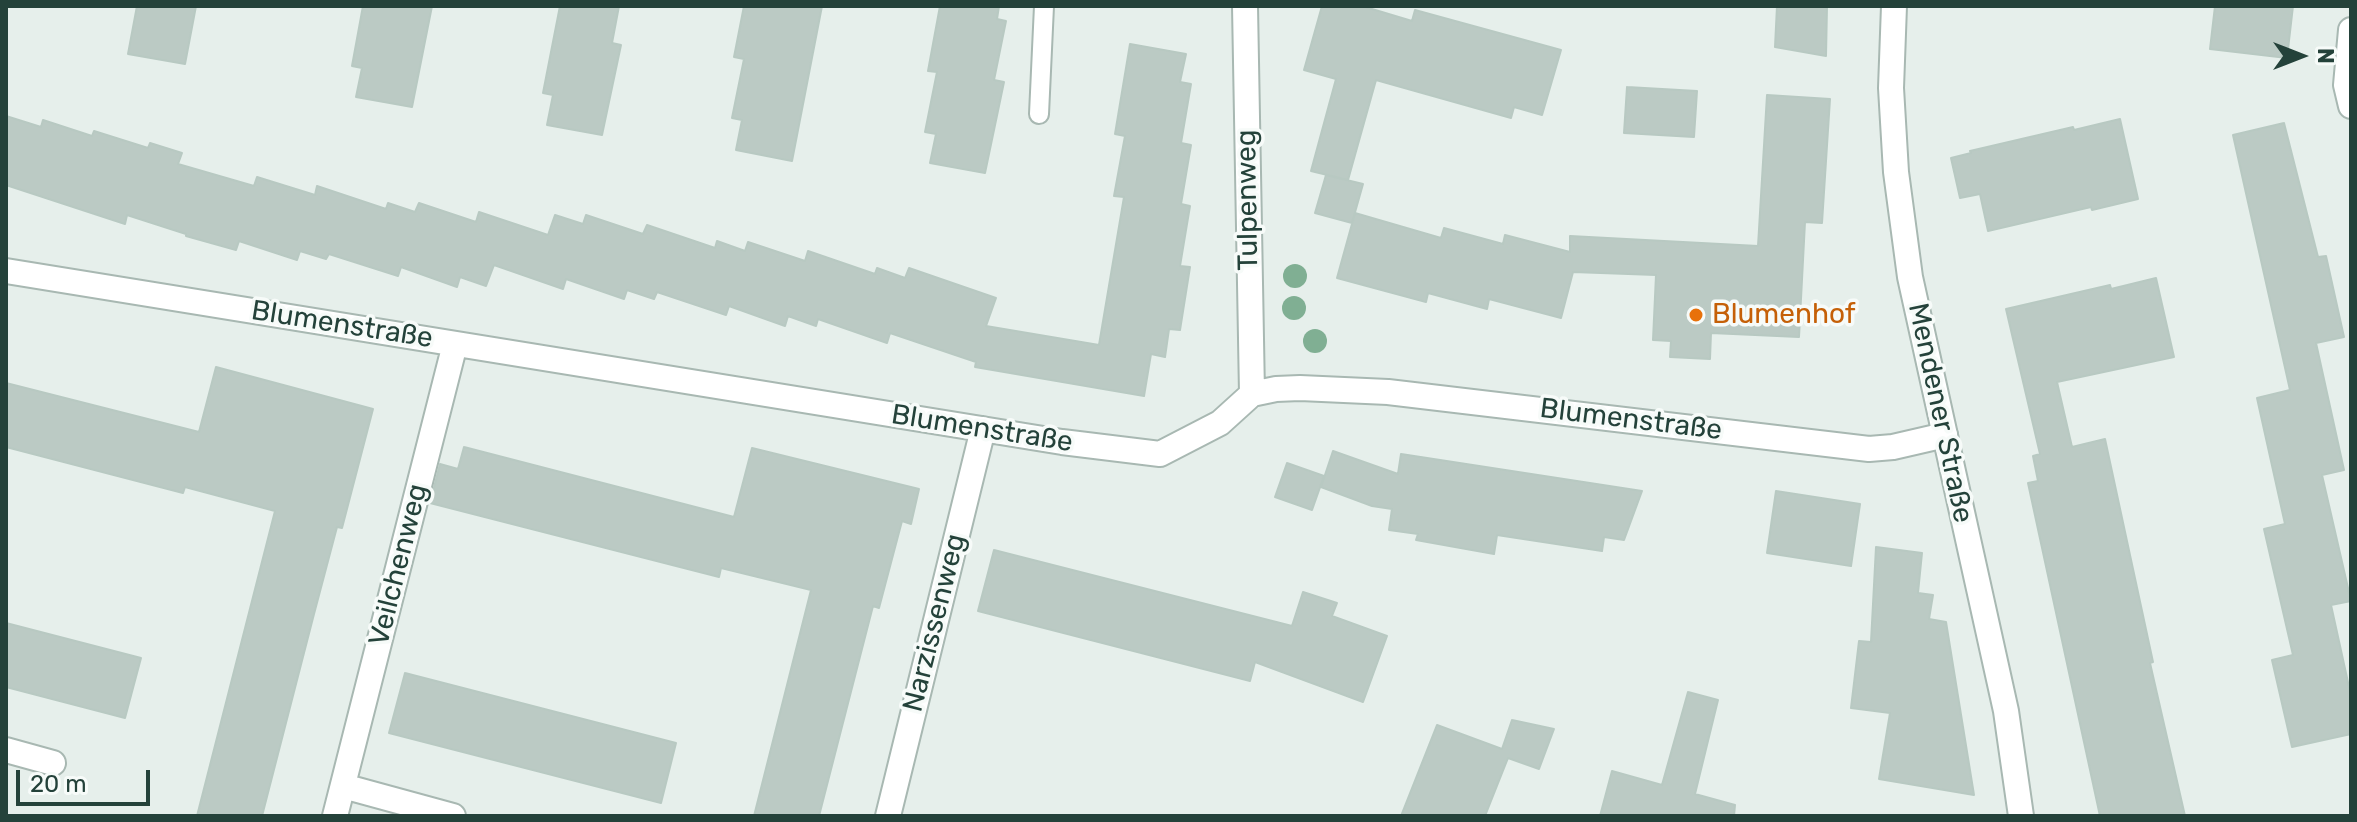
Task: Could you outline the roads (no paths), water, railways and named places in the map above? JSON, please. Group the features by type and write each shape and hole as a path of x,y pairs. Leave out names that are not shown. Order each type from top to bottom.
{"street":[{"name":"Tulpenweg","path":"1245,6 1252,394"},
{"name":"Mendener Straße","path":"1894,6 1891,88 1896,172 1910,277 2006,711 2021,816"},
{"path":"2351,30 2346,85 2351,106"},
{"name":"Blumenstraße","path":"6,271 983,429 1160,454 1220,423 1252,394 1300,388 1388,392 1869,449 1945,435"},
{"name":"Veilchenweg","path":"335,816 455,344"},
{"name":"Narzissenweg","path":"888,816 983,429"},
{"path":"6,750 53,763"},
{"path":"343,786 453,816"}],"lane":[{"path":"1039,114 1044,6"}],"place":[{"name":"Blumenhof","path":"1696,315"}]}
